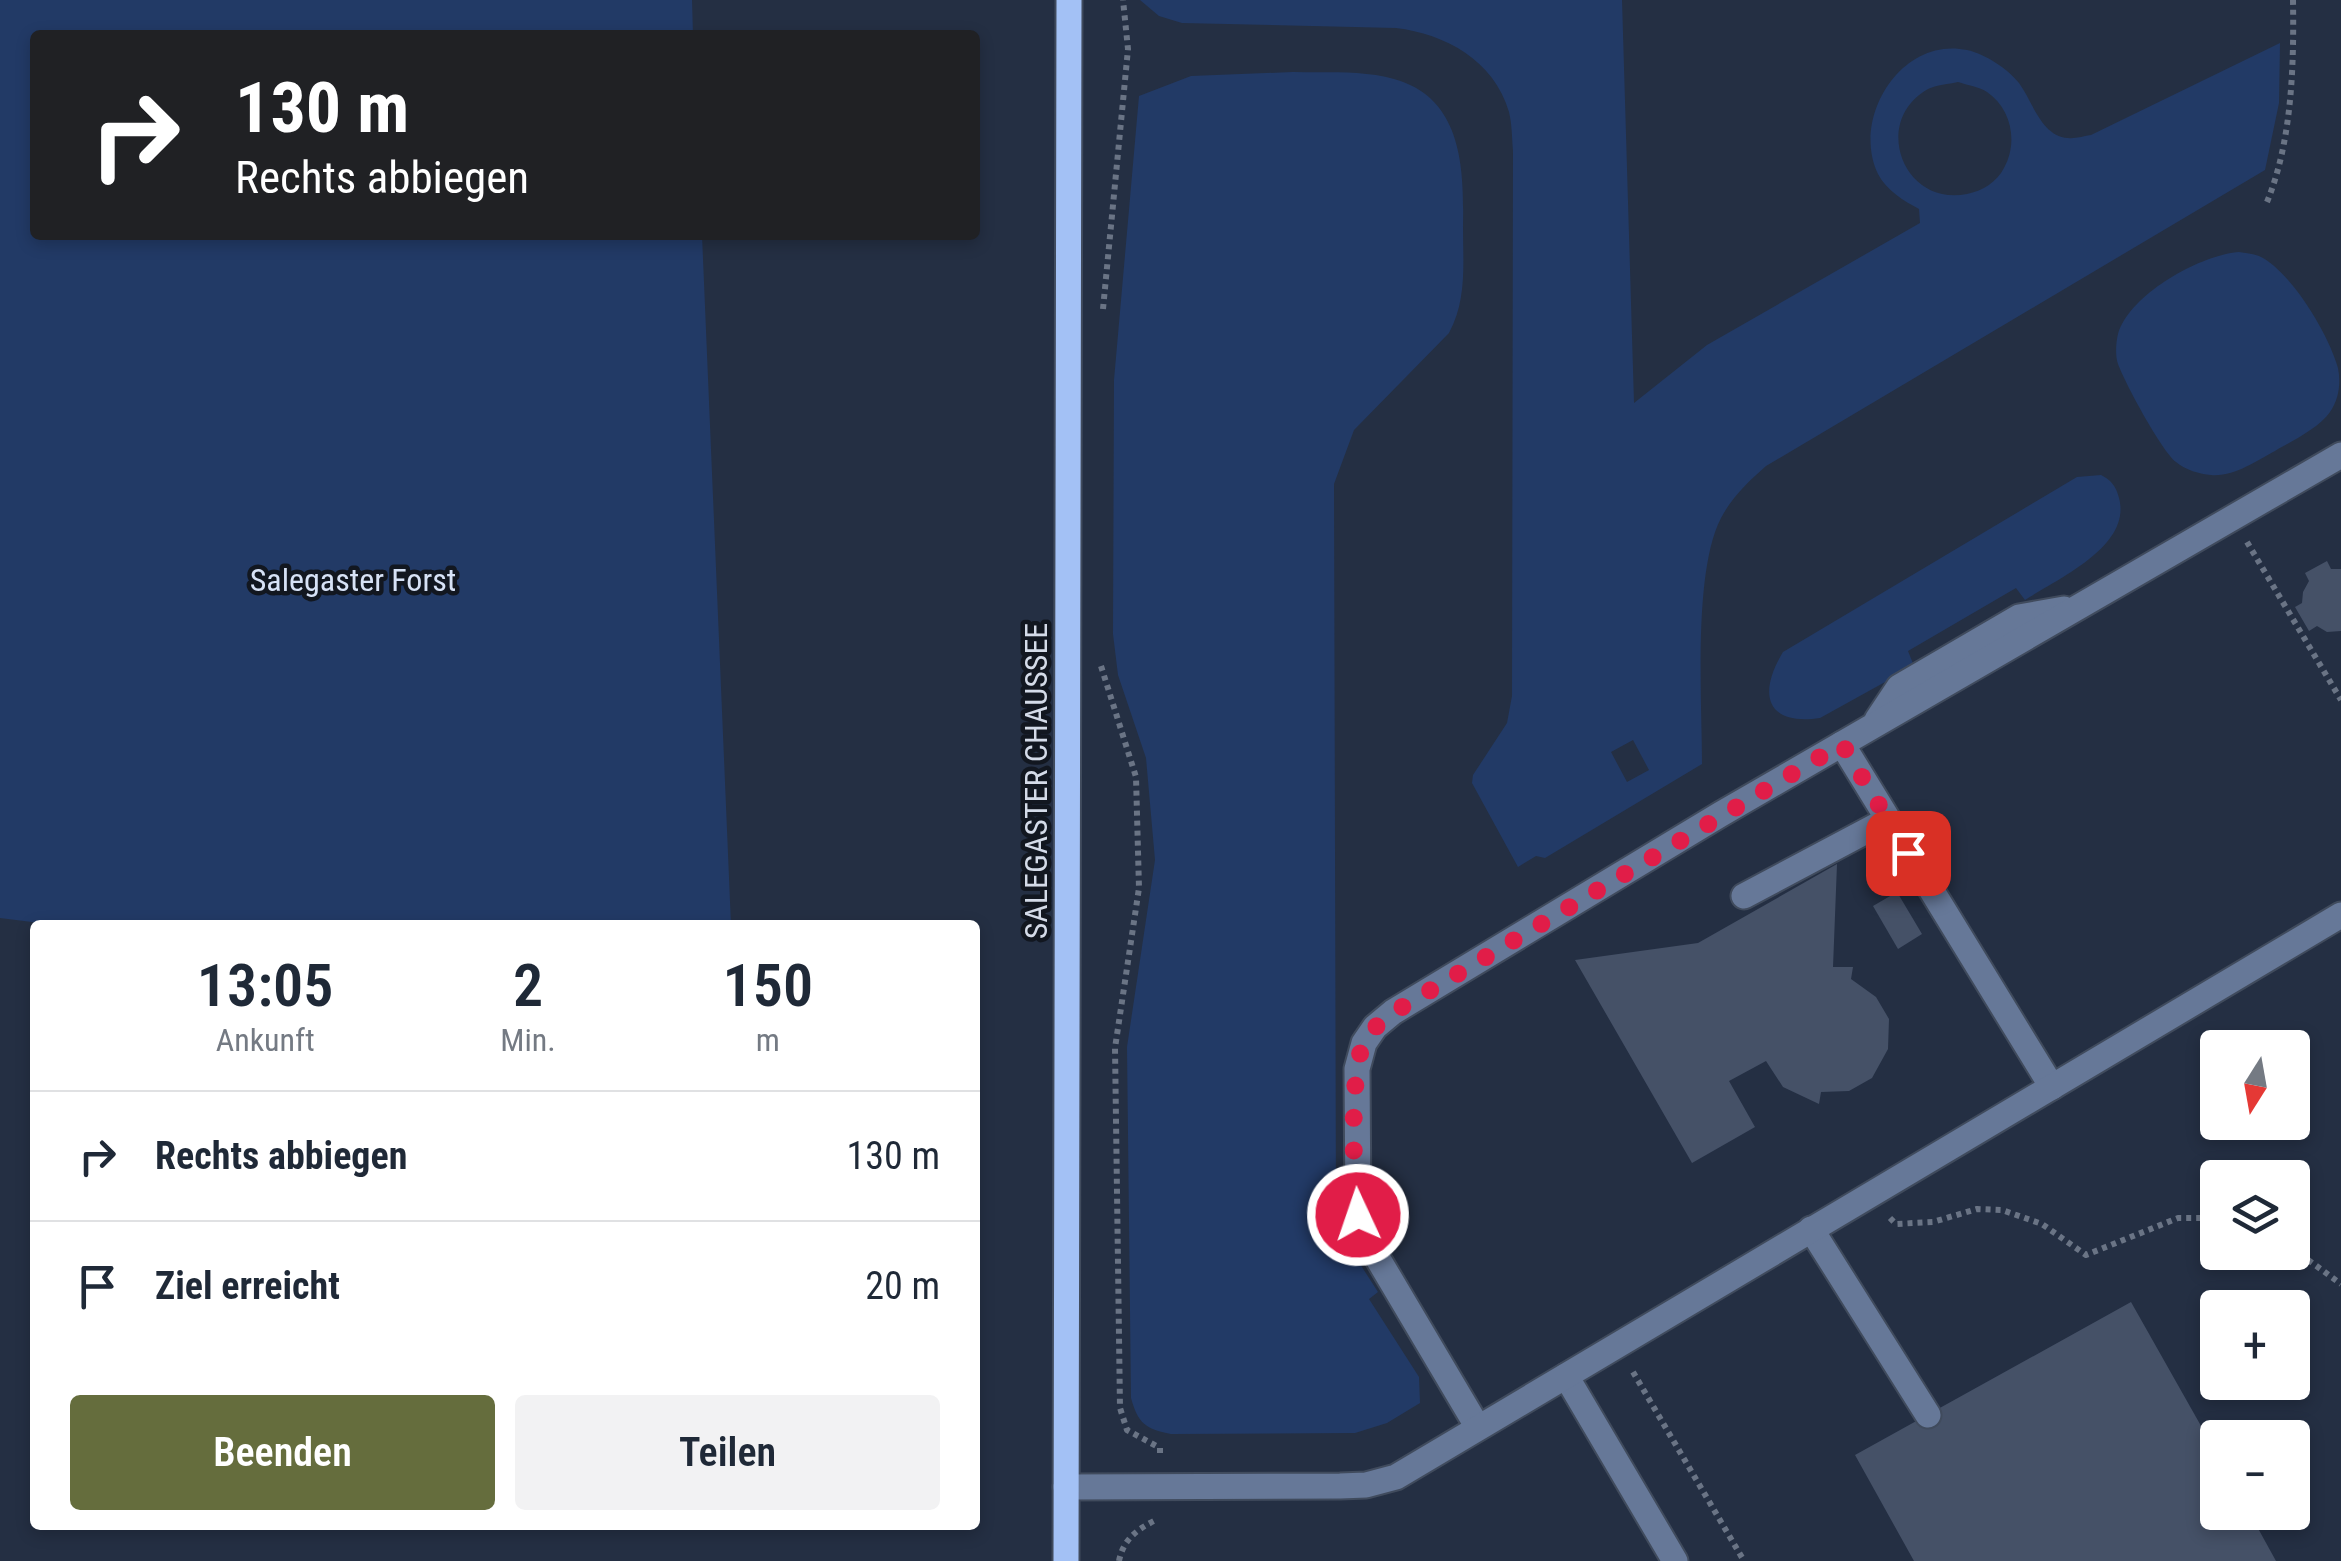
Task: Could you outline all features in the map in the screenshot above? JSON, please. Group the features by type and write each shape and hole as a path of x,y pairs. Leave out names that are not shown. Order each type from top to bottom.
{"main road":[{"name":"SALEGASTER CHAUSSEE","path":"1066,1561 1070,0"}],"lane":[{"path":"1477,1426 1394,1287 1358,1215 1356,1068 1364,1043 1375,1027 1842,744 2341,456"},
{"path":"1872,728 1899,686 2018,618 2084,605"},
{"path":"1842,744 2052,1087"},
{"path":"1744,896 1888,820"},
{"path":"1066,1487 1340,1486 1382,1482 1396,1476 2341,915"},
{"path":"1812,1229 1928,1415"},
{"path":"1566,1376 1675,1561"}],"path":[{"path":"1103,312 1128,48 1123,0"},
{"path":"2267,202 2279,173 2294,53 2293,0"},
{"path":"2232,518 2341,700"},
{"path":"1100,650 1112,708 1136,777 1139,888 1115,1048 1120,1408 1127,1430 1160,1448 1162,1517 1138,1528 1121,1548 1119,1561"},
{"path":"1870,1195 1896,1224 1933,1222 1976,1209 2002,1210 2042,1224 2086,1255 2178,1218 2200,1218"},
{"path":"2310,1261 2341,1284"},
{"path":"1617,1345 1744,1561"}],"green space":[{"name":"Salegaster Forst","path":"0,0 692,0 693,30 30,30 30,240 702,240 731,920 30,922 0,918"},
{"path":"1140,0 1622,0 1634,403 1707,345 1920,223 1919,209 1881,180 1871,152 1871,129 1888,86 1903,68 1921,56 1943,49 1967,50 1988,58 2019,83 2044,125 2068,138 2091,135 2280,43 2279,103 2265,170 1766,466 1747,484 1721,518 1706,570 1701,637 1702,764 1545,858 1536,856 1518,867 1472,783 1473,775 1507,723 1512,696 1513,151 1510,117 1502,94 1480,64 1465,53 1414,31 1182,23 1159,16","holes":["1958,82 1984,90 1995,99 2007,117 2011,148 2001,173 1988,185 1967,194 1945,195 1926,188 1912,175 1898,140 1901,121 1911,103 1928,89","1633,740 1649,770 1627,782 1611,752"]},
{"path":"1370,74 1417,88 1446,119 1460,160 1463,282 1455,320 1449,333 1354,430 1334,484 1336,1214 1342,1236 1378,1292 1369,1299 1419,1377 1420,1403 1387,1423 1355,1433 1171,1434 1144,1424 1131,1398 1127,1047 1155,860 1146,758 1118,675 1113,634 1114,380 1139,96 1191,76"},
{"path":"2239,252 2261,257 2297,290 2333,354 2339,374 2338,391 2330,412 2305,434 2236,471 2207,474 2180,465 2169,455 2144,416 2118,364 2118,334 2136,305 2168,279 2205,260"},
{"path":"2101,475 2116,490 2120,515 2104,546 2073,571 2025,600 2016,588 1908,651 1914,666 1820,718 1788,717 1772,703 1770,681 1783,652 2077,477"}],"building":[{"path":"2327,561 2331,569 2341,569 2341,631 2327,632 2317,626 2309,631 2295,607 2302,603 2309,581 2305,573"},
{"path":"1837,864 1833,967 1853,967 1851,979 1876,997 1889,1019 1888,1049 1872,1078 1849,1091 1821,1092 1819,1104 1783,1087 1766,1061 1729,1081 1755,1127 1692,1163 1575,960 1698,943"},
{"path":"1897,892 1922,934 1898,949 1873,906"},
{"path":"2131,1302 2200,1424 2200,1530 2259,1530 2276,1561 1914,1561 1855,1455"}],"route":[{"path":"1358,1215 1356,1068 1364,1043 1375,1027 1394,1012 1842,744 1908,853"}]}
